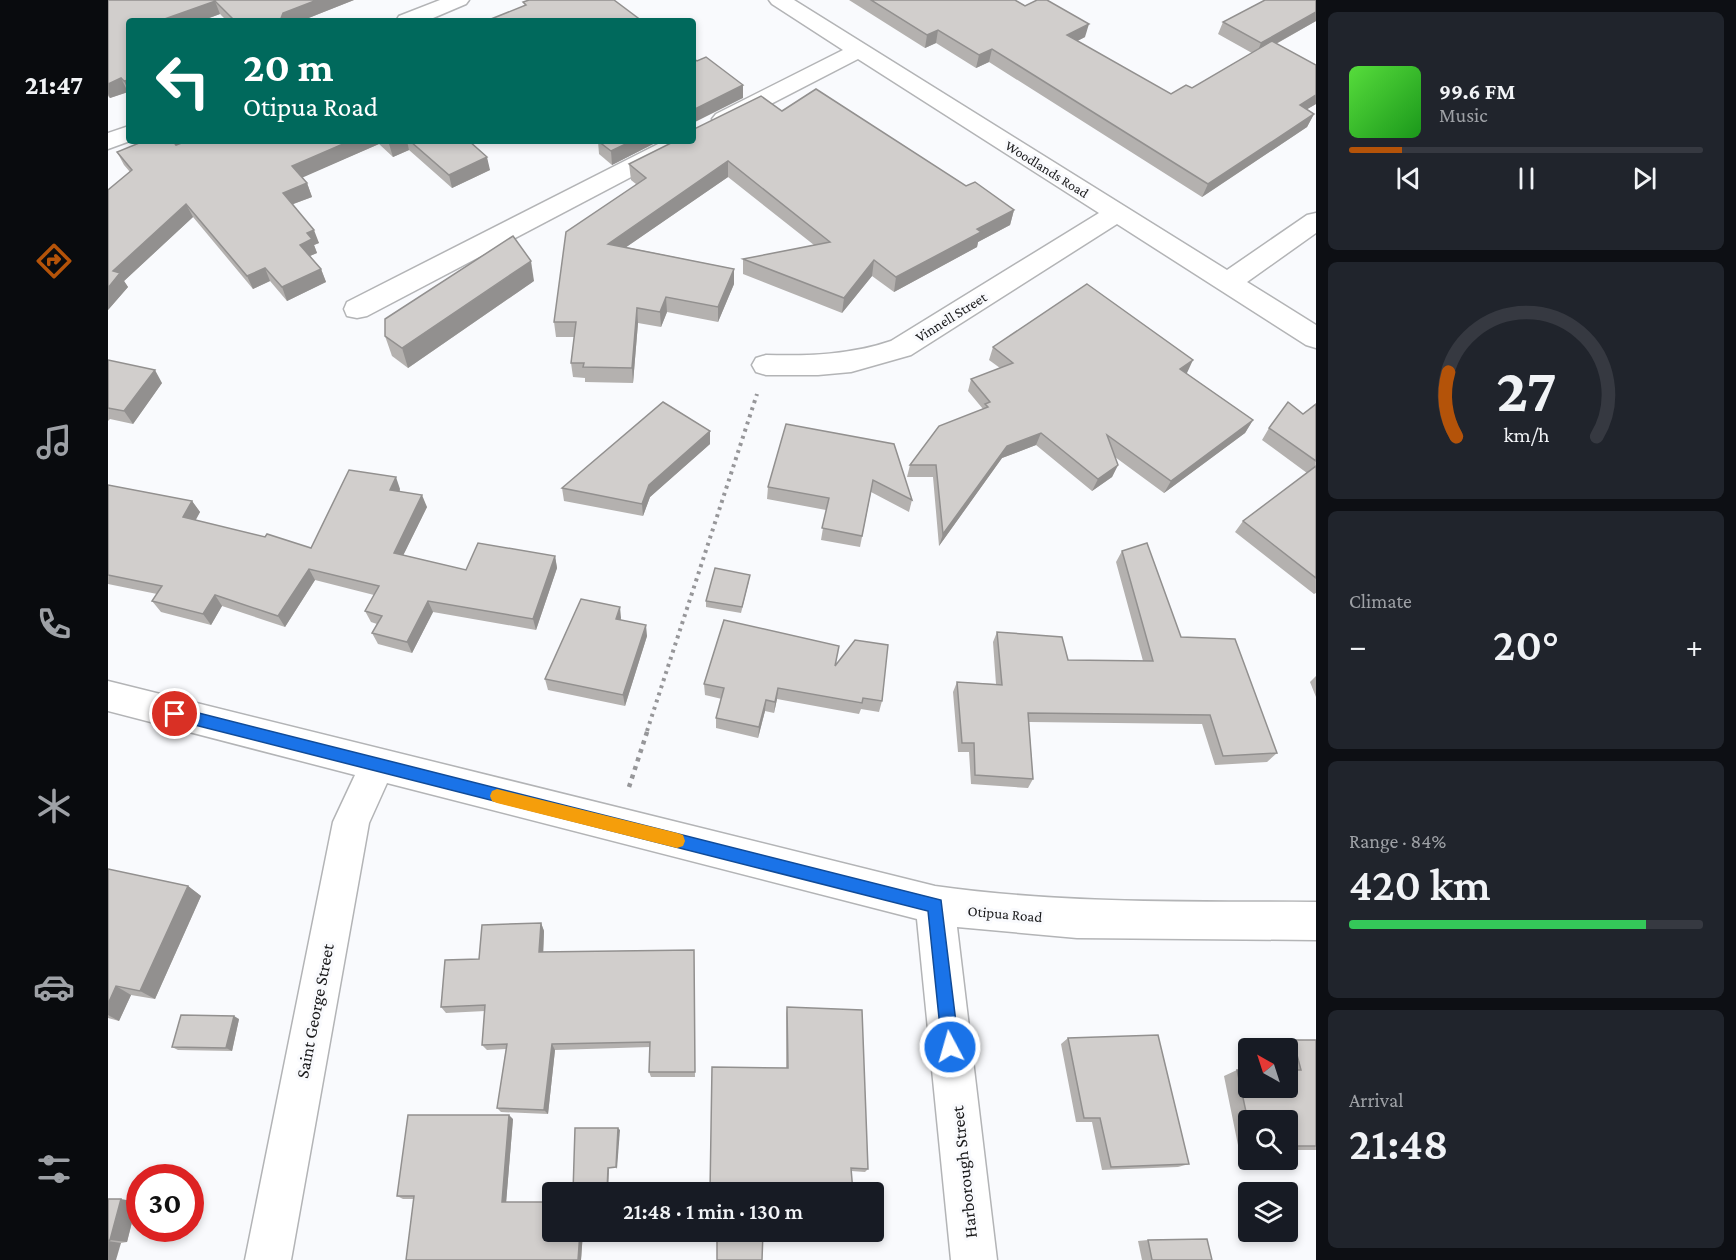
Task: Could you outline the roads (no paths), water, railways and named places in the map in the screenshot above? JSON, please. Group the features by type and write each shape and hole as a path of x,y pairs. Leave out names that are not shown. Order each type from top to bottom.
{"street":[{"path":"414,18 459,0"},
{"name":"Woodlands Road","path":"779,0 1316,338"},
{"path":"696,133 859,50"},
{"path":"108,142 126,135"},
{"path":"357,309 676,144"},
{"name":"Vinnell Street","path":"766,365 848,364 901,348 1117,213"},
{"path":"1227,283 1316,221"},
{"name":"Otipua Road","path":"108,696 376,766 935,905 981,913 1033,918 1316,921"},
{"name":"Saint George Street","path":"268,1260 351,822 376,766"},
{"name":"Harborough Street","path":"935,905 974,1260"}]}
